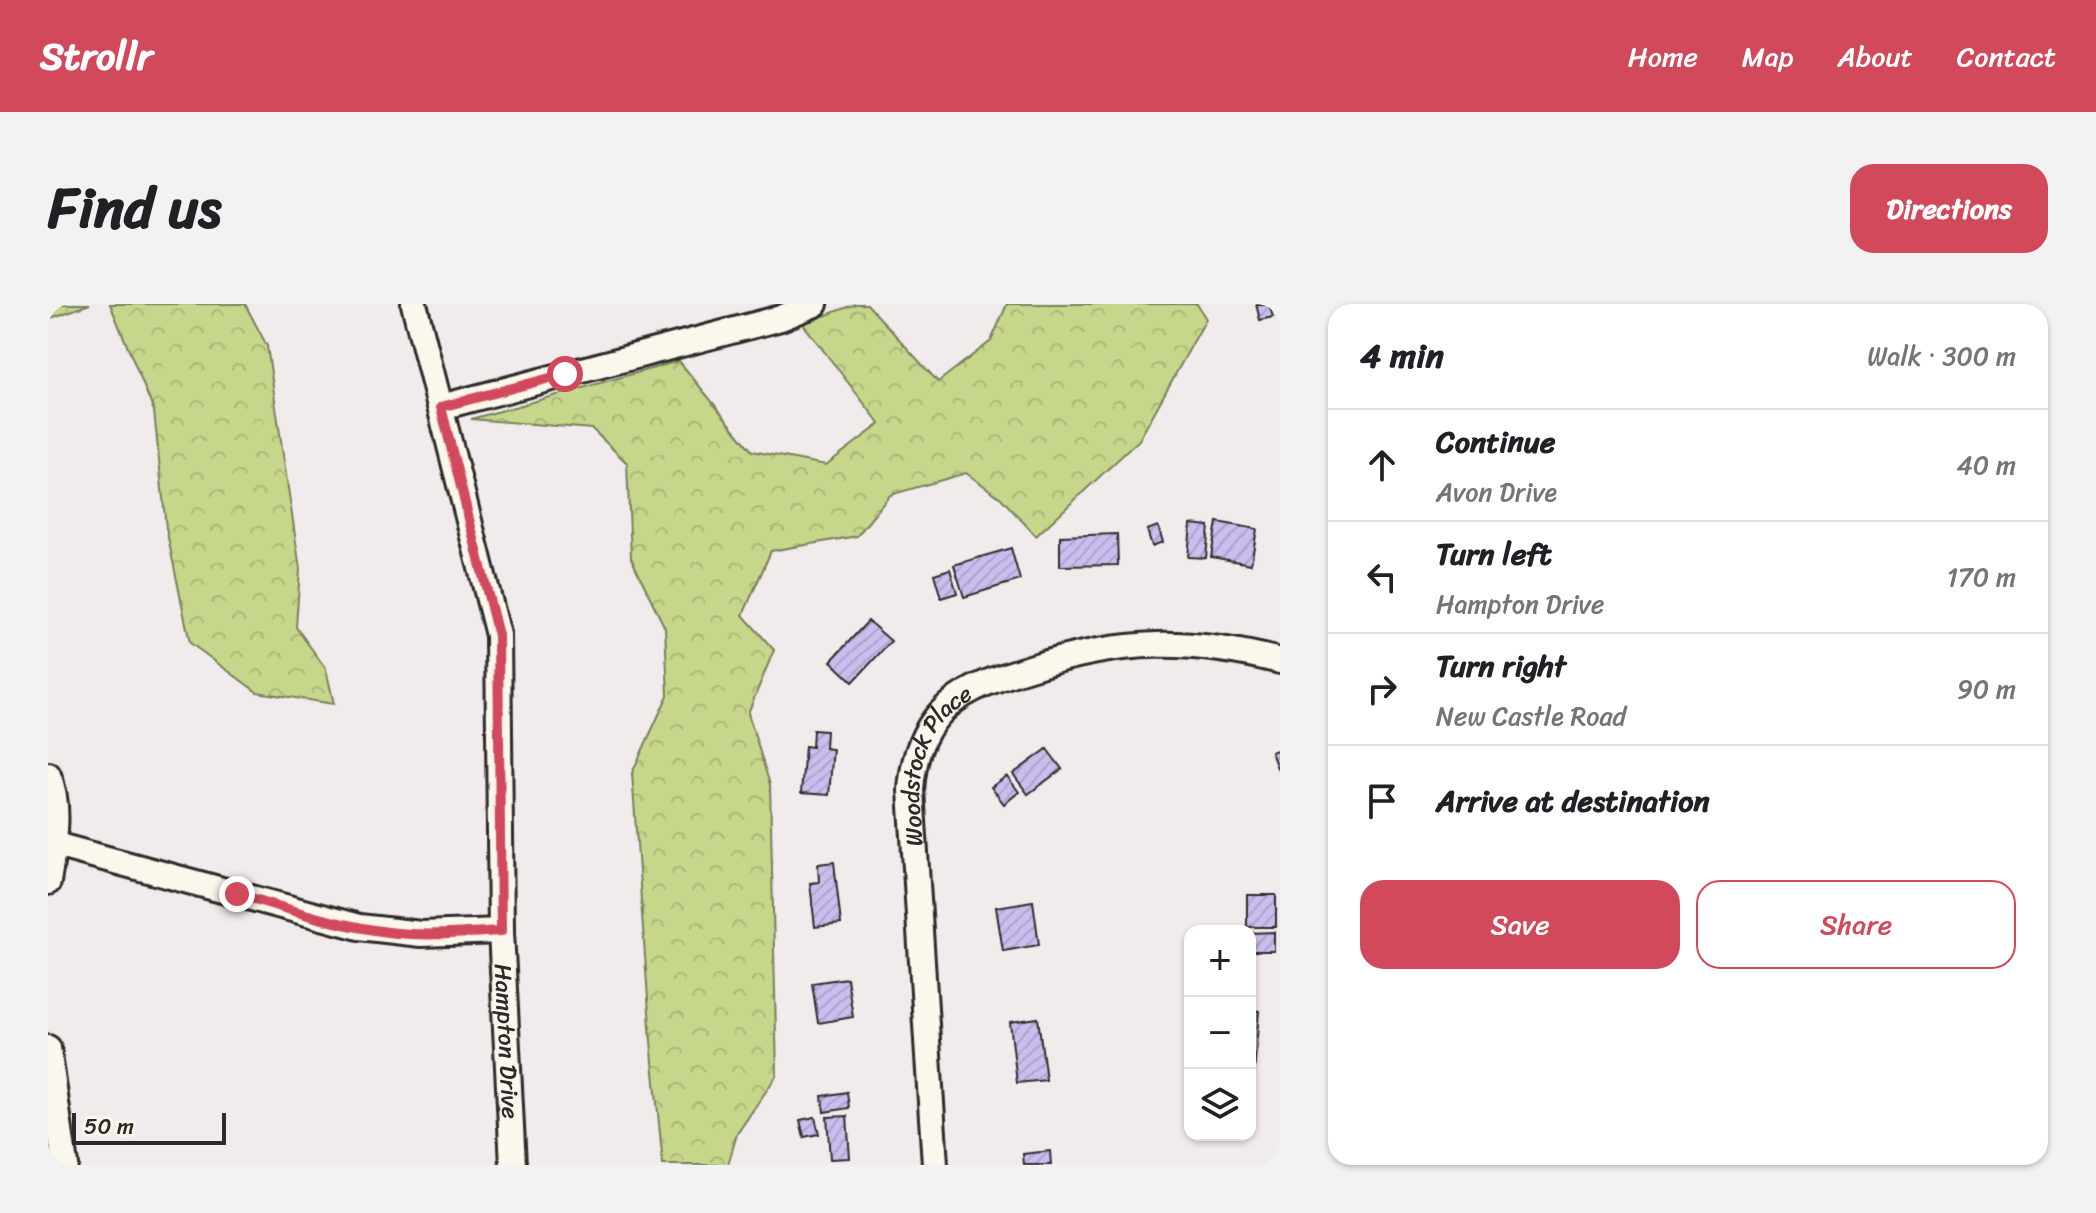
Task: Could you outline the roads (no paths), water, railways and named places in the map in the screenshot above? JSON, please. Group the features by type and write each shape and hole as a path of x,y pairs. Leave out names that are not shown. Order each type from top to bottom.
{"street":[{"name":"Hampton Drive","path":"414,304 498,635 501,931 513,1165"},
{"path":"441,407 781,318 815,304"},
{"name":"Woodstock Place","path":"935,1165 911,790 918,751 933,722 948,705 968,690 1073,655 1131,645 1182,644 1232,649 1280,661"},
{"path":"48,775 55,807 48,882"},
{"path":"51,844 359,927 421,934 501,931"},
{"path":"48,1048 65,1165"}]}
